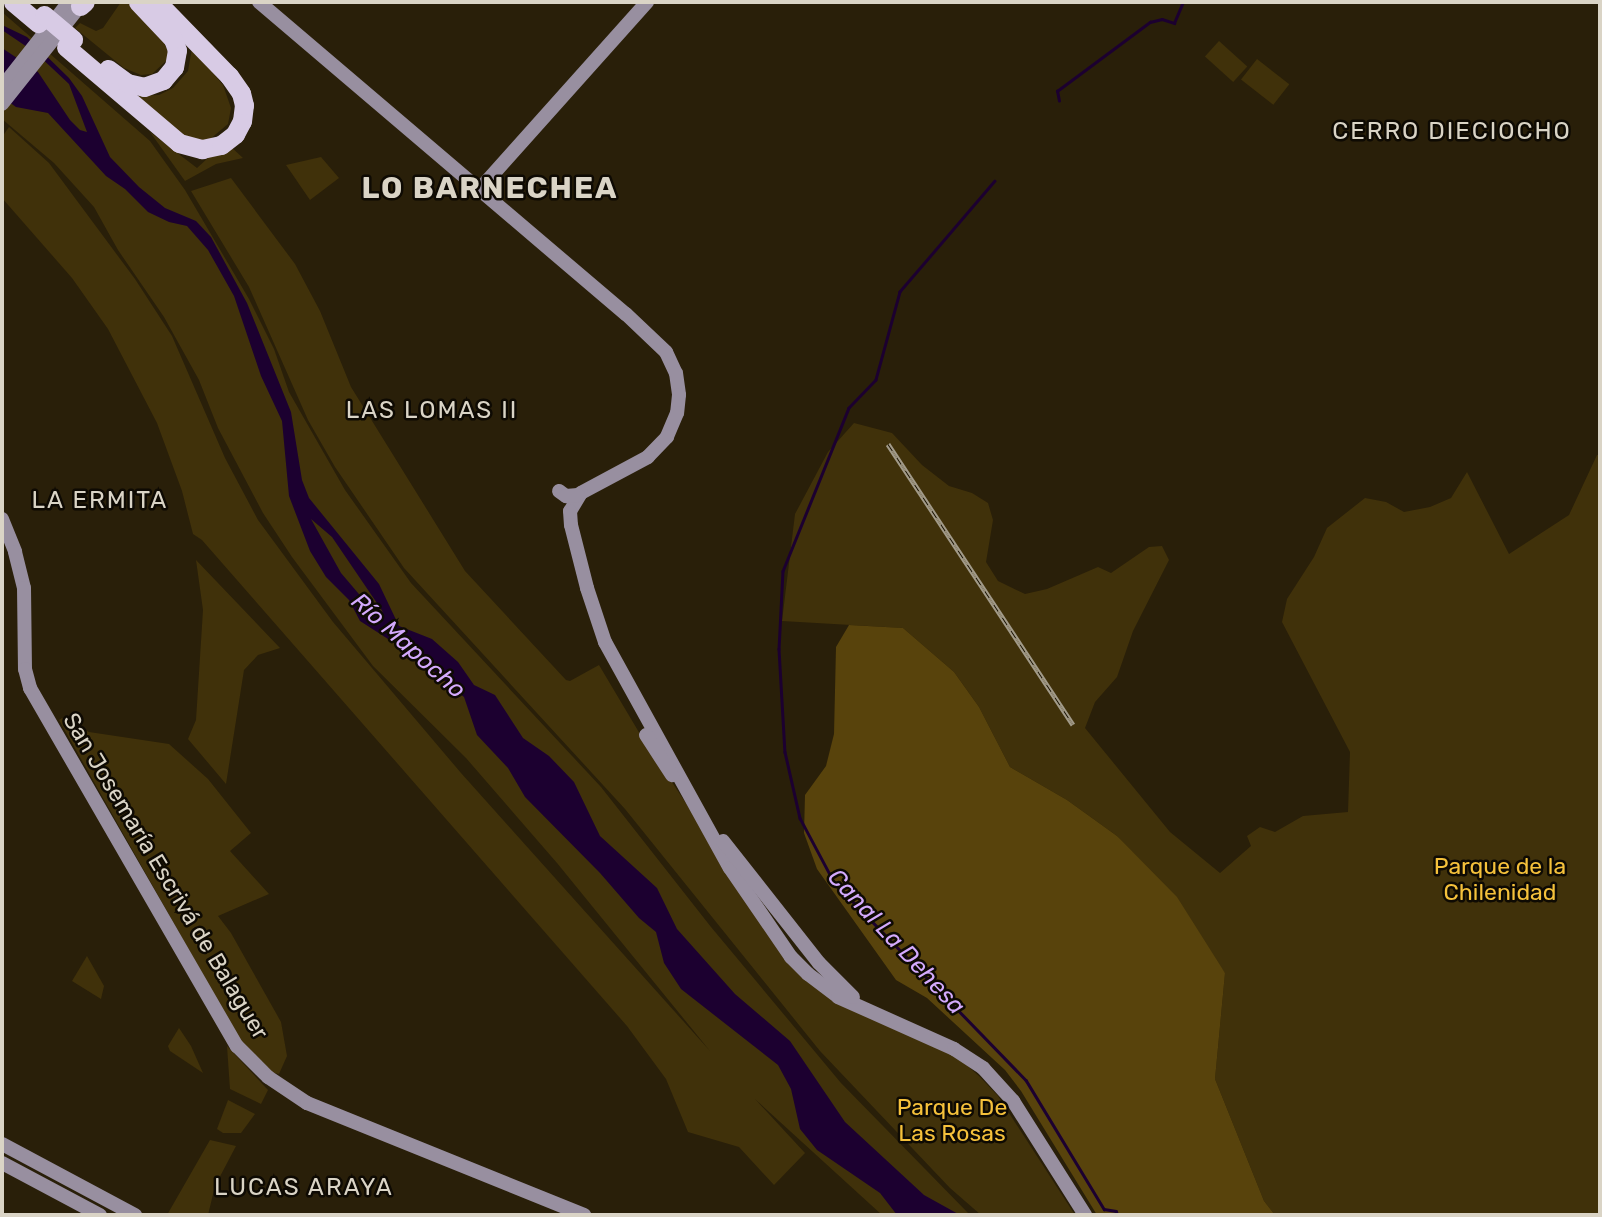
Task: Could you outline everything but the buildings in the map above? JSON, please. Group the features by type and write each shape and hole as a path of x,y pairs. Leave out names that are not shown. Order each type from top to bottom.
{"highway":[{"path":"13,2 127,83 144,87 159,83 174,67 176,45 170,33 138,2"},
{"path":"28,2 55,31 179,143 202,149 221,145 235,134 242,121 241,93 229,76 157,2"}],"street":[{"path":"259,2 656,340 676,373 678,407 664,442 648,457 578,495 566,496 559,491"},
{"path":"479,190 647,2"},
{"path":"2,87 79,3"},
{"path":"2,104 55,31"},
{"path":"578,495 571,507 570,519 599,627 730,867 772,932 798,964 823,986 857,1007 875,1012 954,1049 992,1076 1013,1101 1085,1215"},
{"name":"San Josemaría Escrivá de Balaguer","path":"2,519 15,552 24,588 25,669 30,688 237,1046 268,1077 307,1103 584,1215"},
{"path":"646,735 704,816 795,932 844,990 875,1012"},
{"path":"772,932 786,942 792,940 795,932"},
{"path":"2,1144 135,1215"},
{"path":"2,1163 100,1215"}],"green space":[{"path":"121,2 128,2 160,33 168,52 167,60 152,74 141,75 124,68 75,28 80,23 96,31 103,28"},
{"path":"2,12 150,141 185,190 249,299 274,349 289,392 345,490 411,583 601,787 711,927 841,1083 970,1215 882,1215 755,1099 805,1153 774,1185 739,1147 688,1132 666,1079 627,1026 202,540 193,534 182,491 157,423 108,329 72,278 2,198 2,137 9,127 49,163 135,279 172,336 225,458 258,520 333,622 461,773 710,1051 557,863 466,758 373,666 292,557 263,513 218,428 199,380 164,317 118,250 94,207 54,163 2,119"},
{"path":"1219,41 1247,66 1233,82 1205,57"},
{"path":"192,48 223,85 231,108 228,124 209,140 198,141 183,137 136,96 159,95 173,88 188,71"},
{"path":"1257,59 1289,84 1273,105 1241,79"},
{"path":"150,132 197,168 209,157 230,146 243,158 216,164 185,181"},
{"path":"321,157 339,178 310,200 286,165"},
{"name":"Parque De Las Rosas","path":"231,178 295,264 320,311 351,387 465,571 566,680 570,681 599,665 640,734 790,960 962,1061 980,1077 998,1096 1075,1215 981,1215 950,1188 820,1051 625,809 404,568 335,467 308,420 249,287 191,191"},
{"name":"Parque de la Chilenidad","path":"854,423 892,433 922,465 949,486 972,493 988,503 993,520 986,562 998,581 1025,594 1047,589 1098,567 1111,573 1149,547 1162,546 1169,560 1133,631 1117,677 1095,702 1085,728 1170,832 1220,873 1251,846 1247,836 1260,827 1275,832 1303,816 1348,812 1350,752 1282,622 1287,599 1314,557 1327,528 1365,498 1386,502 1404,512 1430,507 1451,498 1467,472 1509,554 1569,515 1597,455 1600,455 1600,1215 1275,1215 1264,1201 1215,1079 1225,973 1117,836 1067,800 1010,767 979,707 954,672 903,628 782,621 795,514 828,452"},
{"path":"196,560 280,648 258,655 244,670 226,784 188,739 196,720 203,610"},
{"path":"62,718 89,732 169,744 208,779 251,833 230,851 269,894 218,916 231,933 281,1022 287,1056 279,1074 270,1072 241,1042 59,720"},
{"path":"87,956 104,986 101,999 72,981"},
{"path":"179,1028 191,1046 203,1073 170,1051 168,1046"},
{"path":"227,1046 268,1090 261,1104 230,1089"},
{"path":"228,1100 255,1114 241,1133 223,1133 217,1129"},
{"path":"210,1140 236,1146 215,1186 208,1215 167,1215"}],"shaded area":[{"path":"849,625 903,628 954,672 979,707 1010,767 1067,800 1117,836 1177,897 1225,973 1215,1079 1264,1201 1275,1215 1097,1215 1021,1091 1005,1070 927,998 896,980 817,869 804,833 805,795 826,766 834,734 836,647"}],"water":[{"name":"Río Mapocho","path":"2,25 27,37 69,78 82,96 110,157 139,187 165,208 196,221 211,237 247,303 291,412 302,480 309,498 379,584 399,626 432,639 458,662 474,685 495,695 523,738 549,756 574,782 600,836 657,888 677,929 735,994 790,1041 845,1122 924,1195 960,1215 897,1215 880,1193 817,1150 800,1129 791,1089 778,1065 681,989 664,963 656,932 639,918 600,873 525,797 508,768 477,735 464,697 416,657 360,621 349,600 326,577 310,551 289,496 282,421 261,376 234,296 208,250 187,226 169,222 148,212 125,189 106,176 48,113 16,107 2,97 2,48 38,72 70,120 80,130 87,132 69,84 36,53 2,30","holes":["311,519 332,537 383,612 364,600 341,573"]}],"waterway":[{"name":"Canal La Dehesa","path":"1059,101 1057,91 1150,22 1162,19 1174,23 1182,4"},
{"name":"Canal La Dehesa","path":"995,181 900,292 876,380 849,408 783,571 779,649 785,752 800,818 834,882 1026,1080 1104,1209 1116,1211 1118,1215"}],"railway":[{"path":"888,444 1073,725"}],"district":[{"name":"CERRO DIECIOCHO","path":"1452,132"},
{"name":"LO BARNECHEA","path":"490,188"},
{"name":"LAS LOMAS II","path":"432,411"},
{"name":"LA ERMITA","path":"100,501"},
{"name":"LUCAS ARAYA","path":"304,1188"}]}
